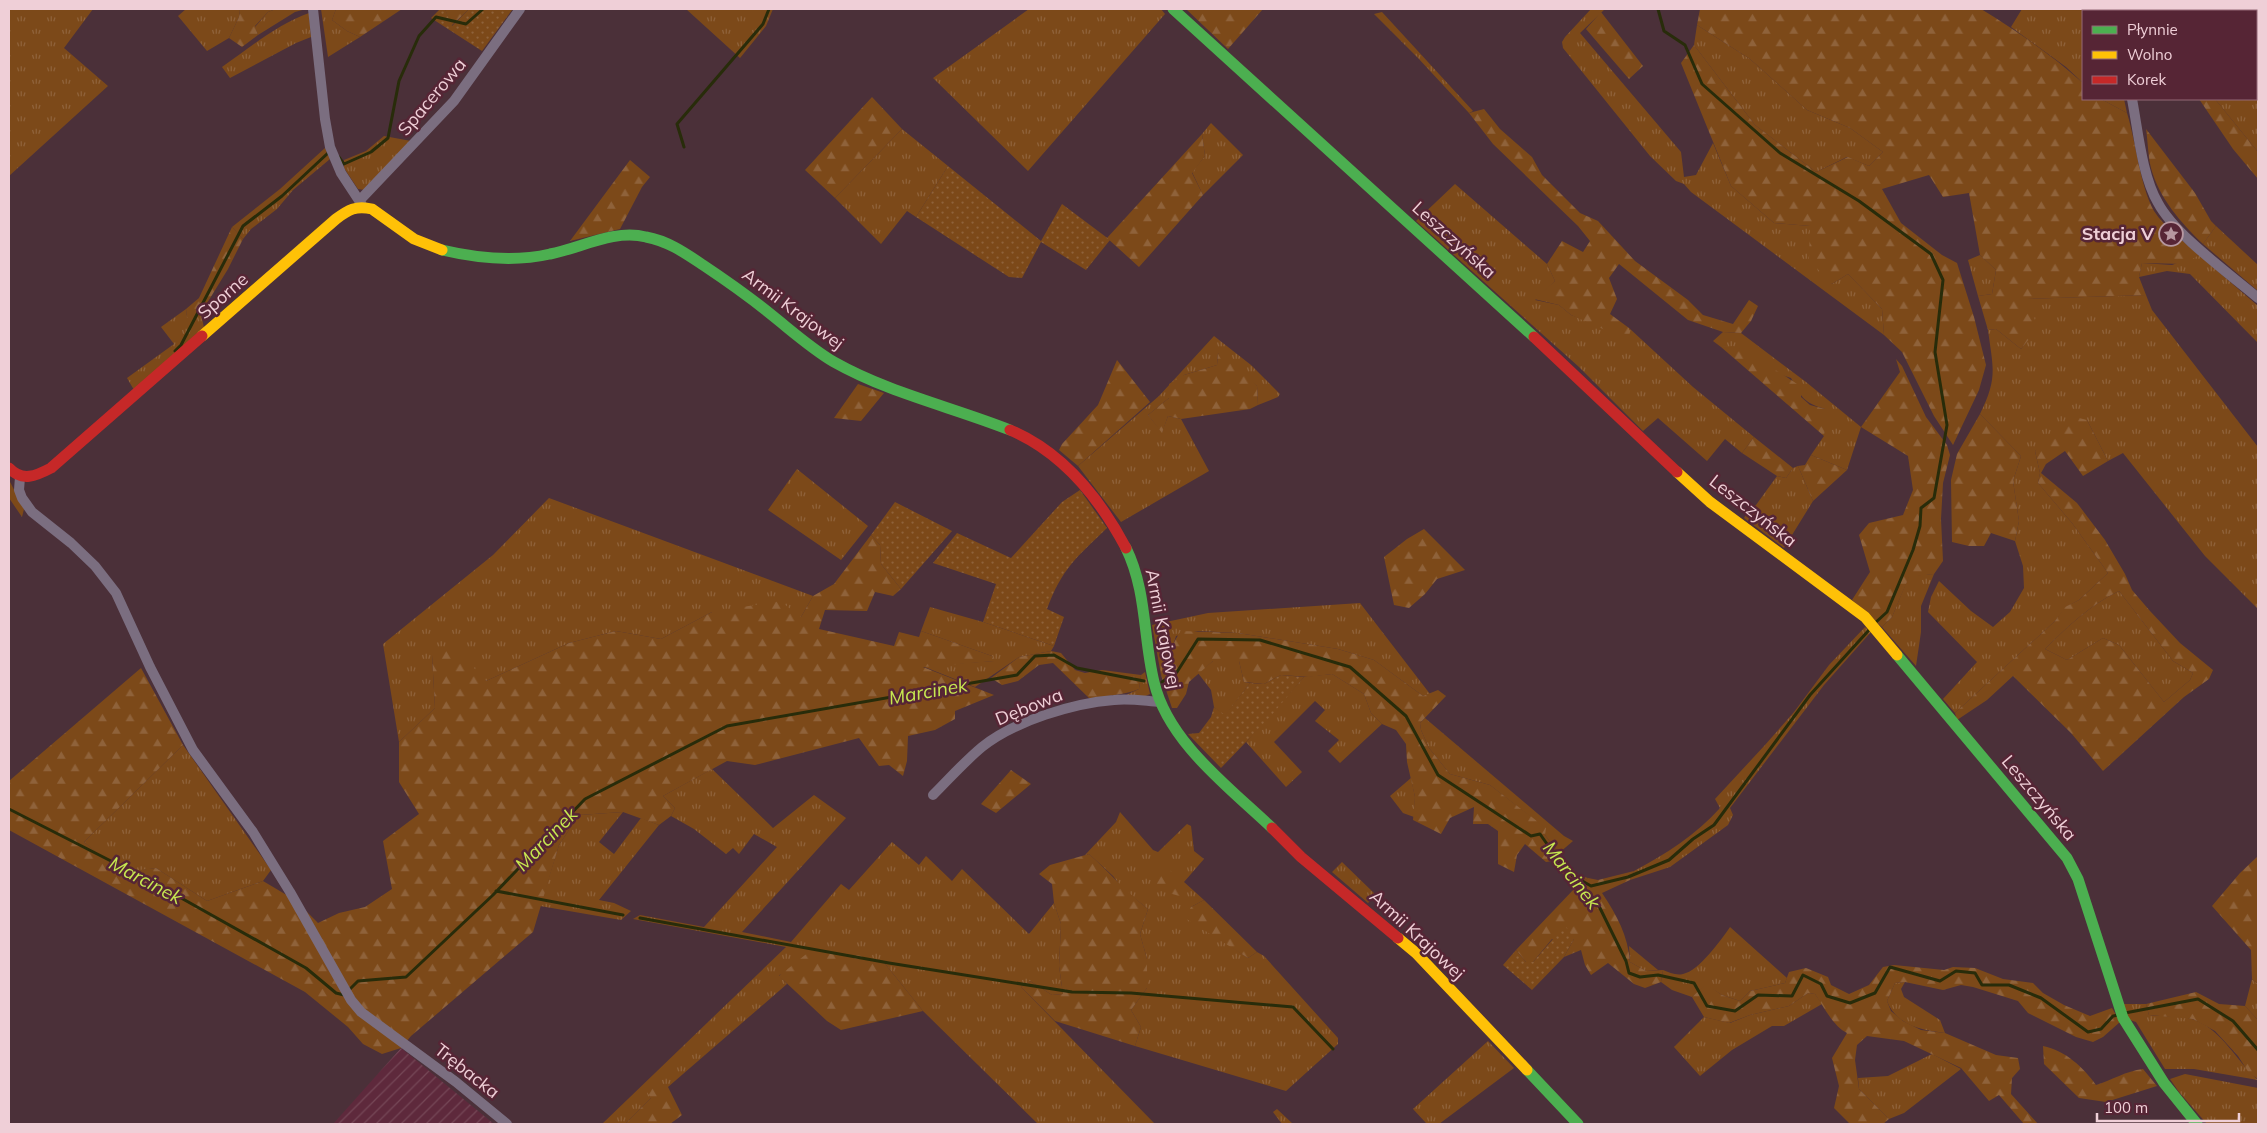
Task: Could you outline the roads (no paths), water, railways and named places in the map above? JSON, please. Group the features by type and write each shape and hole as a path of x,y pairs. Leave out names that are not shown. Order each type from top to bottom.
{"street":[{"path":"313,9 325,119 330,147 341,173 361,203"},
{"name":"Spacerowa","path":"361,203 454,101 520,9"},
{"name":"Leszczyńska","path":"1173,9 1488,294 1710,502 1844,600 1869,621 2067,858 2078,879 2122,1018 2164,1083 2196,1124"},
{"path":"2132,100 2149,180 2157,203 2184,235 2258,298"},
{"name":"Armii Krajowej","path":"361,203 422,243 436,249 474,255 512,258 538,257 618,236 636,235 659,239 685,253 719,276 812,348 841,366 883,386 1004,426 1054,454 1074,475 1121,537 1138,582 1146,621 1150,663 1160,702 1166,716 1196,755 1301,857 1416,953 1578,1124"},
{"name":"Sporne","path":"20,477 36,476 50,468 336,219 361,203"},
{"path":"9,468 20,477"},
{"name":"Trębacka","path":"20,477 19,490 32,512 72,544 95,566 116,593 154,675 193,750 253,832 290,892 351,1000 361,1012 406,1044 507,1124"},
{"name":"Dębowa","path":"933,796 983,746 1001,735 1042,716 1076,706 1115,699 1160,702"}],"waterway":[{"path":"339,157 344,164 371,152 388,138 399,81 419,36 436,17 466,24 483,9"},
{"path":"684,147 677,124 763,24 769,9"},
{"path":"1658,9 1664,31 1685,45 1702,84 1780,153 1859,201 1931,254 1943,280 1935,352 1947,425 1934,498 1921,508 1920,526 1913,550 1887,612 1875,623"},
{"path":"175,351 181,345 243,226 282,196 328,153"},
{"path":"1577,878 1591,886 1628,877 1669,860 1693,839 1714,825 1810,695 1869,630"},
{"name":"Marcinek","path":"1162,682 1177,672 1198,639 1260,640 1350,667 1406,716 1438,775 1531,836 1540,834 1561,864 1597,902 1626,961 1629,973 1640,977 1658,975 1694,983 1707,1006 1735,1011 1758,995 1792,996 1803,975 1821,984 1827,996 1850,1003 1875,993 1890,967 1940,981 1956,971 1975,973 1982,985 2009,985 2041,998 2088,1032 2101,1029 2113,1016 2119,1015"},
{"name":"Marcinek","path":"9,809 158,885 306,968 336,993 344,995 358,981 406,977 493,895 585,799 727,726 1017,675 1035,656 1054,655 1077,668 1144,681"},
{"path":"496,891 623,915"},
{"path":"640,918 889,963 1072,992 1131,993 1293,1007 1333,1049"},
{"name":"Marcinek","path":"2125,1013 2198,999 2233,1021 2258,1050"}],"place":[{"name":"Stacja V","path":"2171,234"}]}
